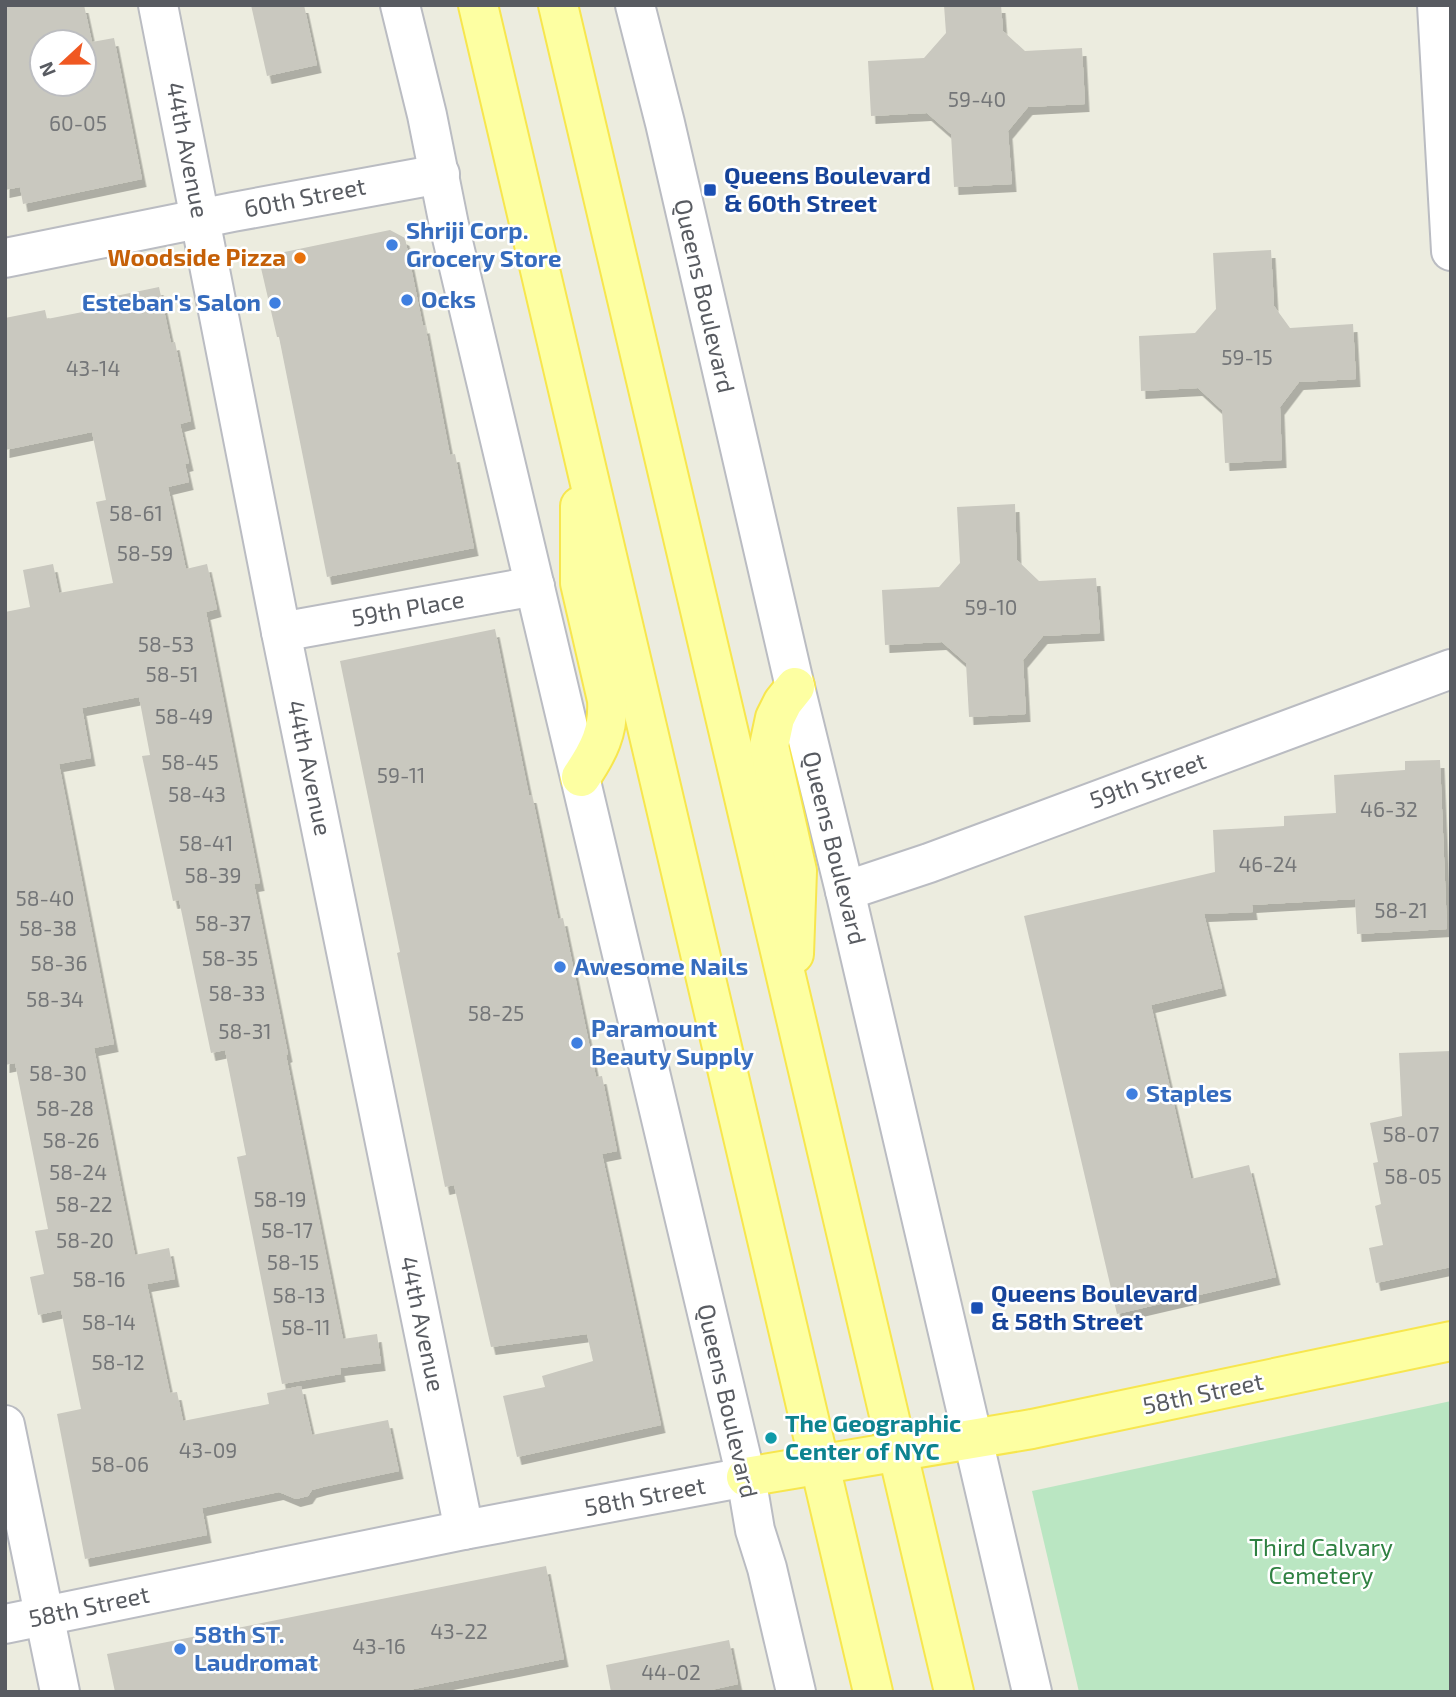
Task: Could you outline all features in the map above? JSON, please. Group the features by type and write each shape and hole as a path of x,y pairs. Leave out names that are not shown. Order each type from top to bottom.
{"main road":[{"path":"478,5 873,1692"},
{"path":"558,5 954,1692"},
{"path":"579,438 580,583 607,700 608,715 601,745 581,777"},
{"path":"792,1005 797,870 769,746 775,718 795,687"},
{"name":"58th Street","path":"746,1477 1064,1423 1451,1341"}],"street":[{"name":"44th Avenue","path":"158,5 281,632 464,1530"},
{"name":"Queens Boulevard","path":"400,5 440,174 449,225 746,1477 755,1530 767,1568 796,1692"},
{"name":"Queens Boulevard","path":"635,5 665,123 1032,1692"},
{"path":"1437,5 1450,228"},
{"name":"60th Street","path":"5,258 201,218 440,174"},
{"name":"59th Place","path":"281,632 536,586"},
{"name":"59th Street","path":"845,891 929,863 1451,669"},
{"path":"5,1425 60,1692"},
{"name":"58th Street","path":"5,1624 464,1530 746,1477"}],"green space":[{"name":"Third Calvary Cemetery","path":"1451,1401 1451,1692 1079,1692 1032,1491"}],"building":[{"path":"5,5 84,5 89,28 28,28 28,98 98,98 98,41 114,38 142,179 23,204 20,187 5,190"},
{"path":"251,5 304,5 317,65 267,76"},
{"path":"944,5 1001,5 1003,31 1025,51 1082,48 1085,104 1028,107 1008,131 1012,184 954,187 951,134 927,113 871,116 868,61 924,58 946,33"},
{"path":"390,230 405,238 450,455 455,454 474,548 327,577 279,337 261,268 270,255"},
{"path":"1271,250 1274,306 1290,328 1353,324 1356,379 1299,382 1280,407 1282,460 1225,463 1222,410 1198,388 1141,391 1139,336 1195,333 1216,309 1213,253"},
{"path":"159,287 171,343 175,342 191,421 180,424 189,463 185,464 189,482 168,487 186,569 207,564 217,609 206,612 260,883 254,884 288,1054 286,1055 343,1339 377,1334 381,1363 340,1368 341,1374 282,1384 237,1157 246,1155 225,1050 211,1053 179,900 173,901 142,756 150,755 139,697 82,708 91,758 59,764 114,1044 94,1048 135,1255 169,1248 175,1279 147,1284 170,1393 177,1392 183,1421 269,1404 267,1393 301,1386 312,1435 388,1420 399,1471 323,1487 312,1490 308,1496 296,1499 279,1492 202,1508 207,1535 85,1559 57,1414 81,1409 61,1310 38,1315 30,1277 44,1274 35,1231 48,1229 15,1063 5,1065 5,612 30,607 23,570 53,564 59,593 113,583 96,502 106,500 92,432 5,450 5,318 45,310 47,319 108,307 106,298"},
{"path":"1015,504 1017,560 1039,581 1096,578 1100,633 1043,636 1023,660 1026,714 969,717 966,663 942,642 885,645 882,590 939,587 960,563 957,507"},
{"path":"495,629 558,919 563,918 596,1077 602,1076 617,1151 602,1154 661,1425 517,1457 503,1396 545,1387 542,1376 593,1361 587,1334 491,1347 454,1185 445,1187 340,661"},
{"path":"1440,760 1447,929 1357,934 1355,899 1252,905 1253,912 1204,914 1222,988 1151,1005 1191,1179 1249,1165 1276,1277 1117,1314 1024,916 1215,872 1213,830 1284,826 1284,816 1336,813 1334,775 1405,770 1405,761"},
{"path":"1451,1051 1451,1267 1376,1283 1369,1248 1383,1245 1375,1206 1381,1204 1373,1163 1378,1162 1370,1123 1402,1116 1399,1053"},
{"path":"546,1566 564,1659 399,1692 115,1692 107,1654"},
{"path":"729,1640 738,1684 702,1692 611,1692 606,1665"}],"place":[{"name":"Queens Boulevard & 60th Street","path":"710,190"},
{"name":"Shriji Corp. Grocery Store","path":"392,245"},
{"name":"Woodside Pizza","path":"300,258"},
{"name":"Ocks","path":"407,300"},
{"name":"Esteban's Salon","path":"275,303"},
{"name":"Awesome Nails","path":"560,967"},
{"name":"Paramount Beauty Supply","path":"577,1043"},
{"name":"Staples","path":"1132,1094"},
{"name":"Queens Boulevard & 58th Street","path":"977,1308"},
{"name":"The Geographic Center of NYC","path":"771,1438"},
{"name":"58th ST. Laudromat","path":"180,1649"}]}
